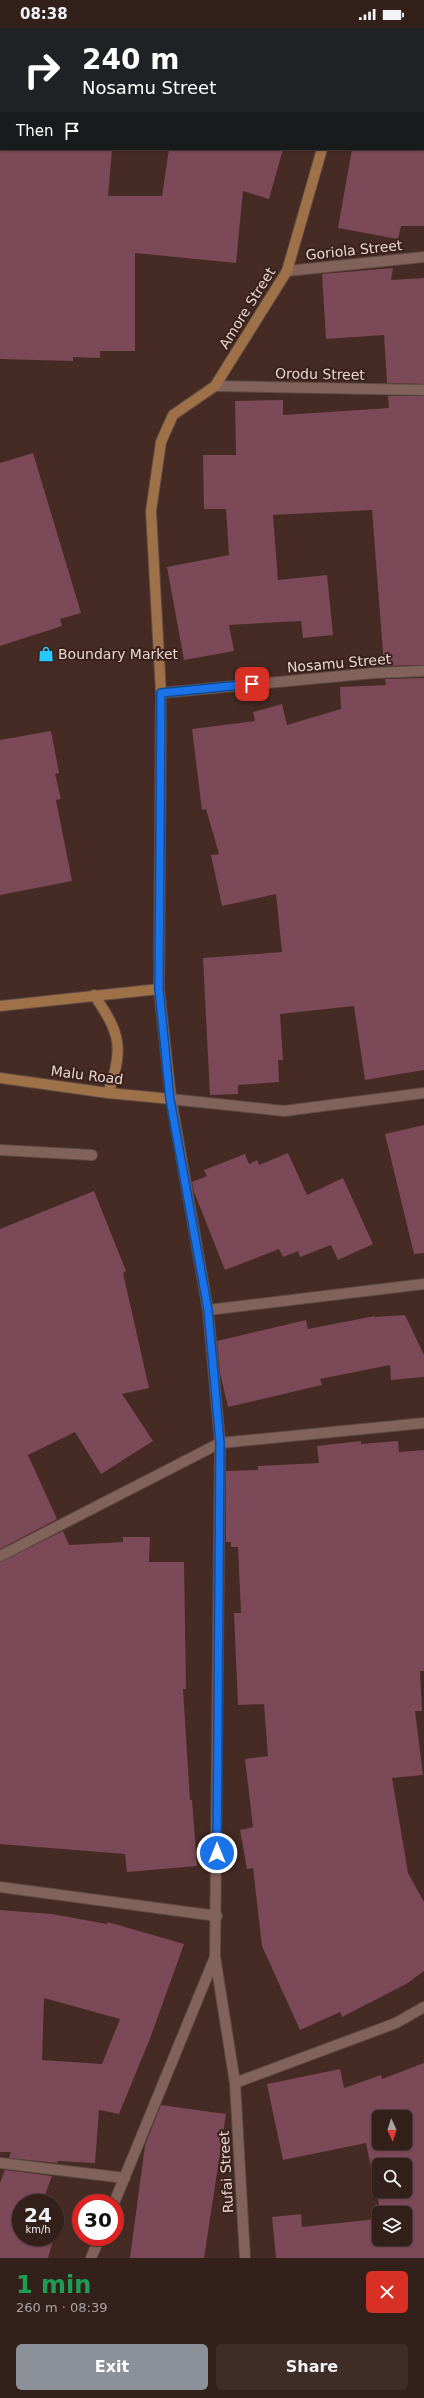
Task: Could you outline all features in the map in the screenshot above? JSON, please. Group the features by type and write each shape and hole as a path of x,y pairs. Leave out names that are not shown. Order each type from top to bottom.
{"main road":[{"name":"Amore Street","path":"215,386 287,272 322,150"},
{"path":"170,1099 159,989 161,693 151,510 161,442 173,415 215,386"},
{"path":"0,1006 159,989"},
{"path":"94,995 108,1016 118,1042 117,1067 108,1093"},
{"name":"Malu Road","path":"0,1078 108,1093 170,1099"}],"street":[{"name":"Goriola Street","path":"287,272 424,257"},
{"name":"Orodu Street","path":"215,386 424,390"},
{"name":"Nosamu Street","path":"161,693 374,673 424,671"},
{"path":"118,2194 215,1956 220,1443 208,1310 170,1099 284,1111 424,1093"},
{"path":"0,1150 92,1154"},
{"path":"208,1310 424,1284"},
{"path":"0,1556 220,1443 424,1423"},
{"path":"0,1887 216,1916"},
{"name":"Rufai Street","path":"215,1956 235,2083 245,2258"},
{"path":"235,2083 396,2023 424,2007"},
{"path":"0,2163 125,2178"},
{"path":"91,2258 96,2246"}],"building":[{"path":"0,150 112,150 108,196 162,196 169,150 283,150 269,199 243,191 236,263 135,253 135,351 100,351 100,358 73,357 73,361 0,359"},
{"path":"352,150 424,150 424,226 401,226 398,239 338,228"},
{"path":"393,268 391,280 424,278 424,384 387,383 384,335 326,339 322,274"},
{"path":"388,396 424,396 424,665 384,666 372,510 273,515 278,580 327,575 333,635 303,638 301,621 229,625 234,651 184,660 167,567 229,555 226,509 204,509 203,455 236,455 235,401 283,400 283,415 389,408"},
{"path":"33,453 81,613 60,619 62,626 0,646 0,463"},
{"path":"424,678 424,1070 365,1080 354,1006 280,1014 283,1060 278,1060 279,1082 238,1085 238,1094 210,1095 203,958 282,952 276,894 222,906 211,855 219,854 206,809 202,810 192,729 255,721 253,712 282,704 287,725 341,709 340,687 386,685 385,679"},
{"path":"51,731 59,773 55,774 61,799 56,800 72,881 0,895 0,740"},
{"path":"424,1125 424,1253 414,1254 385,1134"},
{"path":"288,1153 307,1195 343,1178 373,1244 338,1260 331,1245 300,1257 298,1251 283,1257 279,1249 225,1270 194,1192 192,1182 207,1176 204,1170 245,1154 249,1164 257,1160 259,1165"},
{"path":"94,1191 126,1271 123,1273 149,1388 122,1394 153,1441 101,1474 75,1432 28,1455 57,1519 0,1549 0,1229"},
{"path":"405,1315 424,1355 424,1377 391,1380 390,1365 320,1379 322,1385 228,1407 220,1373 217,1341 306,1320 308,1329 375,1316"},
{"path":"361,1441 361,1444 398,1441 399,1452 424,1450 424,1671 420,1671 422,1711 415,1711 423,1775 392,1778 408,1873 424,1902 424,1971 406,1984 342,2017 340,2012 300,2030 262,1946 253,1868 247,1869 240,1830 253,1827 245,1759 268,1756 264,1704 238,1705 234,1613 241,1613 238,1547 231,1547 231,1542 226,1542 226,1471 258,1470 258,1466 319,1463 317,1446"},
{"path":"63,1531 69,1545 123,1542 123,1537 150,1537 149,1562 184,1562 186,1689 183,1689 190,1800 192,1800 197,1866 127,1872 125,1854 0,1844 0,1562"},
{"path":"0,1910 52,1914 107,1924 108,1922 184,1944 151,2036 119,2114 99,2110 95,2163 58,2161 57,2163 9,2158 11,2152 0,2152","holes":["44,1998 120,2019 102,2064 42,2060"]},
{"path":"424,2063 424,2258 276,2258 272,2217 301,2214 302,2227 372,2220 372,2246 412,2246 412,2206 375,2205 379,2205 378,2198 412,2198 412,2158 372,2158 372,2172 366,2143 283,2160 267,2084 340,2069 344,2088 381,2075 382,2079"},
{"path":"161,2105 226,2114 204,2258 130,2258 145,2145"},
{"path":"5,2170 52,2176 45,2194 12,2194 12,2246 51,2246 48,2258 0,2258 0,2183"}],"place":[{"name":"Boundary Market","path":"46,654"}],"route":[{"path":"217,1853 220,1443 208,1310 170,1099 159,989 161,693 252,684"}]}
